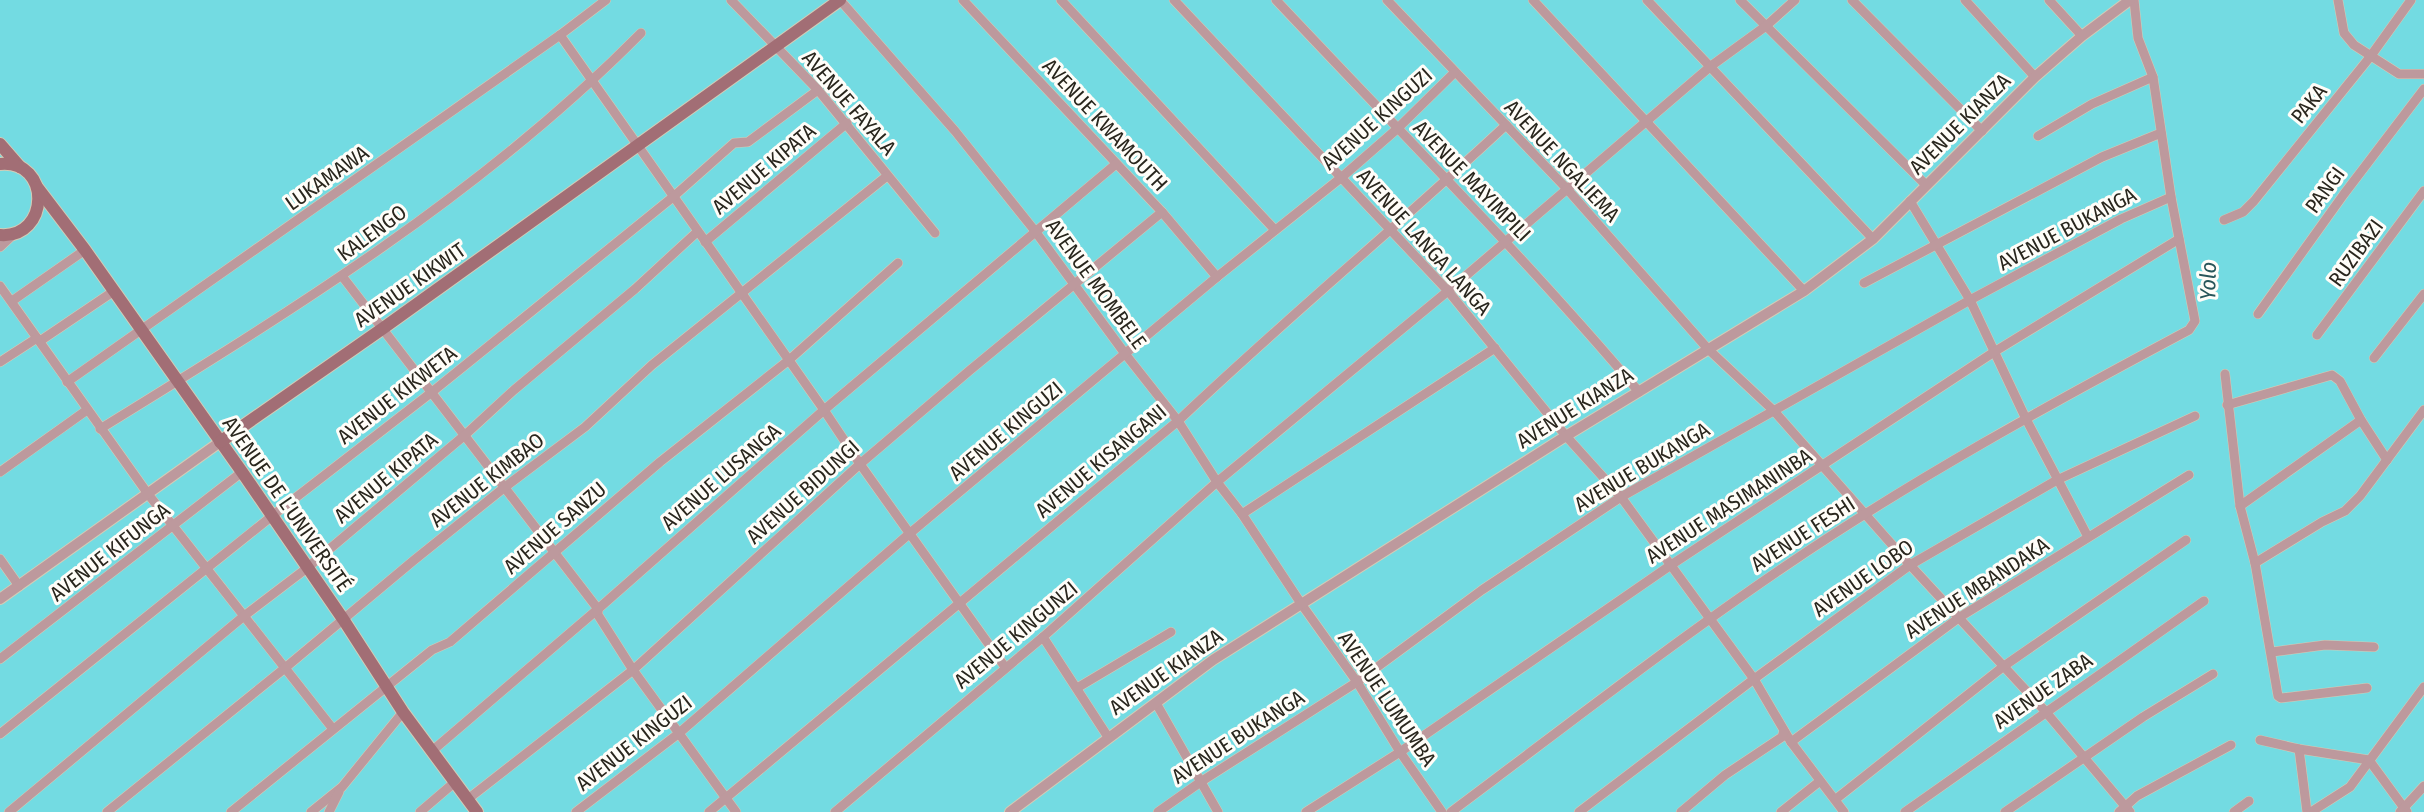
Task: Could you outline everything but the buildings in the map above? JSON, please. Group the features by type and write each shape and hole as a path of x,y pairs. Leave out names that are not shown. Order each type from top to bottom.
{"main road":[{"name":"AVENUE KIKWIT","path":"220,442 382,329 840,0"},
{"name":"AVENUE DE L’UNIVERSITÉ","path":"0,144 33,179 85,250 242,472 343,619 403,712 477,812"},
{"path":"0,164 7,163 20,167"},
{"path":"0,235 15,233 31,222 36,214 39,196 37,187"},
{"path":"36,214 62,221"}],"street":[{"name":"LUKAMAWA","path":"67,381 142,331 606,0"},
{"name":"AVENUE FAYALA","path":"731,0 847,123 935,233"},
{"name":"AVENUE MOMBELE","path":"840,0 955,131 1076,284 1126,355 1178,421 1302,605"},
{"name":"AVENUE KWAMOUTH","path":"963,0 1162,212 1217,277"},
{"path":"1060,0 1275,230"},
{"name":"AVENUE LANGA LANGA","path":"1174,0 1448,291 1566,436 1621,498 1754,679 1791,742 1844,812"},
{"name":"AVENUE MAYIMPILI","path":"1276,0 1576,317 1639,392"},
{"name":"AVENUE NGALIEMA","path":"1387,0 1454,73 1567,189 1708,349 1774,411 1910,565 2045,711 2125,810"},
{"path":"1533,0 1804,291"},
{"path":"1647,0 1873,239"},
{"path":"1740,0 1926,185"},
{"name":"AVENUE KINGUNZI","path":"835,812 1043,637 1217,482 1448,291 1646,120 1711,66 1766,26 1795,0"},
{"path":"1852,0 1982,131"},
{"path":"1965,0 2035,77"},
{"path":"2049,0 2082,36"},
{"path":"2132,0 2138,38 2153,77 2179,239"},
{"name":"AVENUE KIANZA","path":"1010,812 1213,660 1566,436 1804,291 1873,239 2035,77 2082,36 2132,0"},
{"path":"2338,0 2344,33 2354,45 2399,74 2424,74"},
{"name":"PAKA","path":"2224,220 2243,212 2254,201 2370,57 2411,0"},
{"name":"KALENGO","path":"100,429 342,276 425,217 593,81 640,33"},
{"path":"560,35 909,534 1005,667"},
{"name":"AVENUE KINGUZI","path":"576,812 678,734 909,534 1217,277 1342,177 1397,129 1454,73"},
{"path":"2038,136 2092,104 2153,77"},
{"name":"PANGI","path":"2258,314 2344,194 2424,89"},
{"name":"AVENUE KIKWETA","path":"0,734 272,516 432,392 673,197 734,143 748,142 818,90"},
{"name":"AVENUE KIPATA","path":"705,242 847,123"},
{"name":"AVENUE KISANGANI","path":"710,812 1178,421 1229,372 1506,125"},
{"path":"1864,283 2102,157 2161,133"},
{"name":"AVENUE LUSANGA","path":"432,751 598,609 824,410 1116,164"},
{"name":"AVENUE KIMBAO","path":"107,812 505,487 585,427 652,365 888,176"},
{"name":"RUZIBAZI","path":"2317,335 2424,191"},
{"name":"AVENUE BUKANGA","path":"1158,812 1202,781 1357,682 1482,590 1621,498 1970,300 2121,219 2171,196"},
{"path":"1910,201 1970,300 2026,419 2088,537"},
{"name":"AVENUE BIDUNGI","path":"468,799 633,670 860,464 969,370 1162,212"},
{"name":"AVENUE KIPATA","path":"9,812 244,616 307,568 465,435 513,390 635,289 697,231"},
{"path":"0,247 15,233"},
{"name":"AVENUE FESHI","path":"1451,812 1710,618 1865,515 2026,419 2189,330 2195,321 2179,239"},
{"name":"AVENUE MASIMANINBA","path":"1306,812 1400,752 1671,565 1994,352 2179,239"},
{"path":"12,301 85,250"},
{"name":"AVENUE SANZU","path":"231,812 432,650 450,642 552,552 660,462 789,360 898,263"},
{"path":"342,276 598,609 598,615 633,670 736,812"},
{"path":"0,286 148,494 333,729"},
{"path":"0,362 114,291"},
{"path":"2374,358 2424,294"},
{"path":"1242,514 1495,348"},
{"path":"2225,374 2240,506 2255,563 2277,692 2281,698 2367,688"},
{"path":"2227,405 2332,375 2340,381 2361,420 2387,460"},
{"path":"0,472 87,410"},
{"path":"2255,563 2322,522 2345,511 2424,410"},
{"name":"AVENUE LOBO","path":"1579,812 1754,679 1910,565 2057,480 2195,416"},
{"path":"2240,506 2361,420"},
{"name":"AVENUE KIKWIT","path":"0,599 220,442"},
{"name":"AVENUE KIFUNGA","path":"0,659 242,472"},
{"name":"AVENUE MBANDAKA","path":"1791,742 1960,617 2189,475"},
{"path":"1836,799 2004,666 2186,540"},
{"path":"0,559 19,586"},
{"name":"AVENUE ZABA","path":"1905,812 2045,711 2204,601"},
{"name":"AVENUE LUMUMBA","path":"1302,605 1357,682 1400,752 1442,812"},
{"path":"1077,688 1171,632"},
{"path":"1043,637 1108,737"},
{"path":"2272,652 2325,645 2374,647"},
{"path":"2005,812 2212,674"},
{"path":"2300,749 2309,812 2350,787 2424,687"},
{"path":"1156,703 1218,812"},
{"path":"329,812 342,787 403,712"},
{"path":"1681,812 1725,775 1782,737 1784,731"},
{"path":"2260,740 2368,760 2404,811 2424,786"},
{"path":"2125,810 2136,796 2231,745"},
{"path":"1781,812 1820,781"},
{"path":"420,812 455,782"},
{"path":"311,812 342,787"},
{"path":"2234,812 2249,801"}],"water":[{"name":"Yolo","path":"0,0 2424,0 2424,812 0,812"}]}
